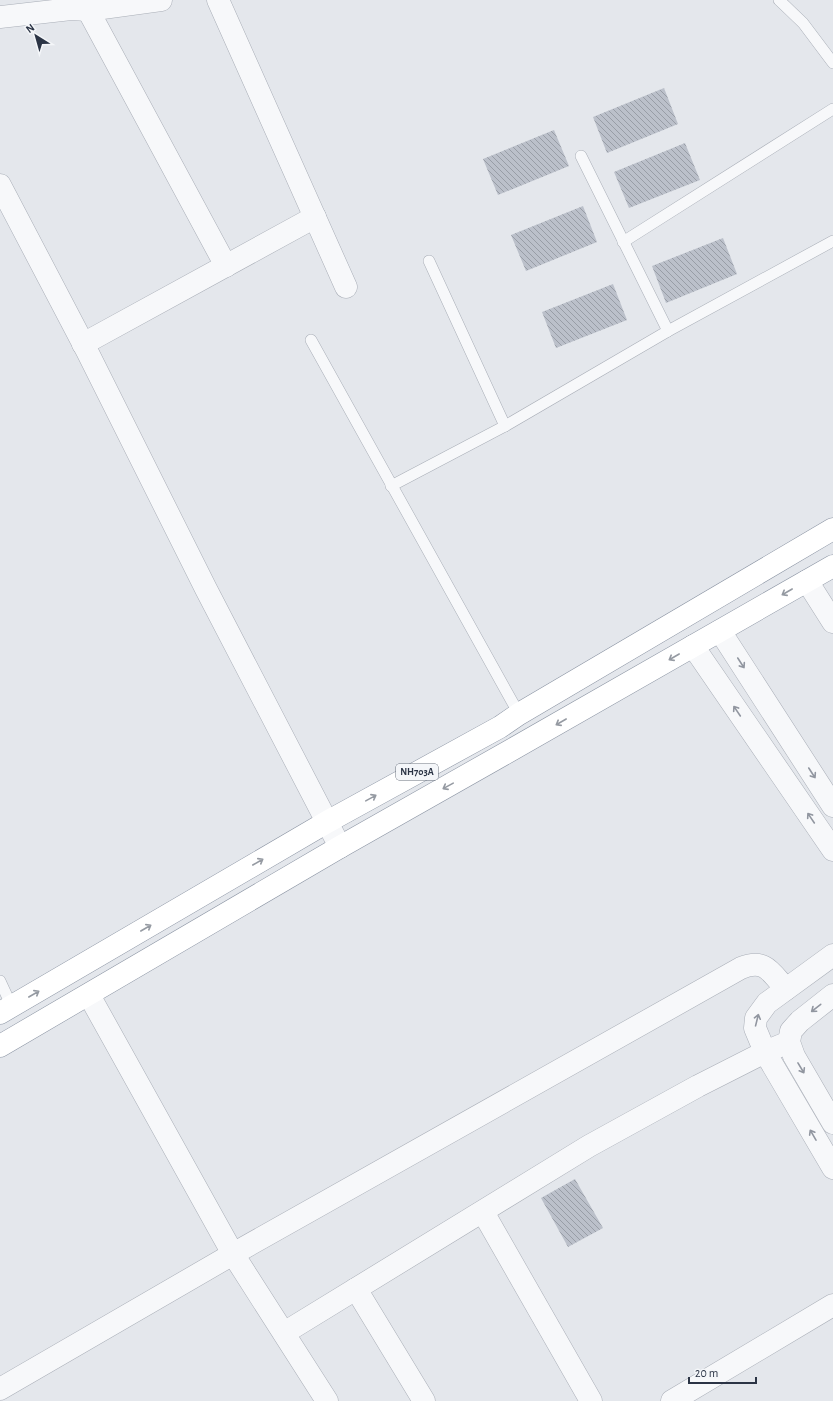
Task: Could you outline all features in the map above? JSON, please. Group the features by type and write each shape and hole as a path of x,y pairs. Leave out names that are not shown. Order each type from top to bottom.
{"highway":[{"name":"NH703A","path":"6,1010 327,822 500,727 519,714 833,529"},
{"name":"NH703A","path":"0,1046 340,847 833,566"}],"street":[{"path":"0,17 76,6 161,0"},
{"path":"218,0 346,287"},
{"path":"76,6 226,266"},
{"path":"0,185 83,344 209,596 340,847"},
{"path":"83,344 315,217"},
{"path":"807,581 833,622"},
{"path":"720,631 833,806"},
{"path":"693,646 833,850"},
{"path":"833,955 767,1003 756,1018 755,1028 765,1052 833,1168"},
{"path":"0,1389 233,1254 741,968 750,964 760,964 766,967 786,989"},
{"path":"89,995 233,1254 327,1401"},
{"path":"833,995 800,1021 791,1031 789,1042 794,1056 833,1123"},
{"path":"284,1333 589,1146 698,1086 765,1052 789,1042"},
{"path":"483,1212 591,1401"},
{"path":"356,1288 424,1401"},
{"path":"672,1401 833,1305"}],"lane":[{"path":"779,0 803,23 833,63"},
{"path":"623,242 833,109"},
{"path":"581,156 668,332"},
{"path":"391,486 505,426 668,332 833,241"},
{"path":"429,261 505,426"},
{"path":"311,340 519,714"},
{"path":"0,981 6,1010"}],"building":[{"path":"664,88 678,124 607,153 593,117"},
{"path":"554,130 569,166 498,195 483,159"},
{"path":"685,143 700,180 629,208 614,172"},
{"path":"583,206 597,242 526,271 511,235"},
{"path":"723,238 737,274 666,303 652,266"},
{"path":"613,284 627,320 556,348 542,312"},
{"path":"575,1179 603,1228 568,1247 541,1198"}]}
